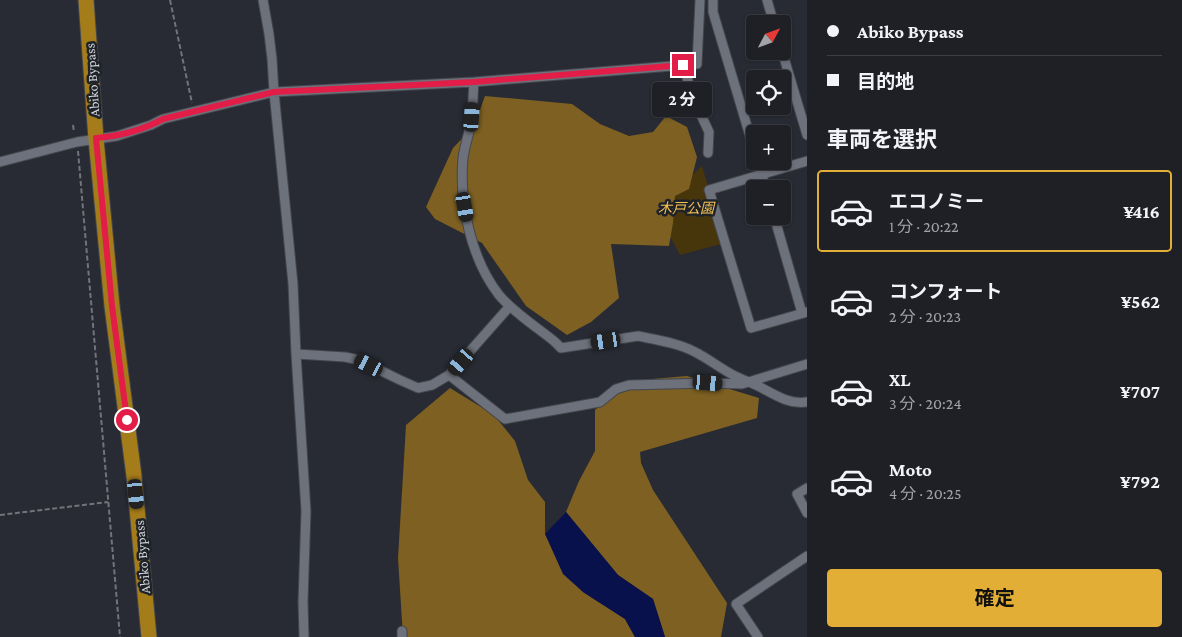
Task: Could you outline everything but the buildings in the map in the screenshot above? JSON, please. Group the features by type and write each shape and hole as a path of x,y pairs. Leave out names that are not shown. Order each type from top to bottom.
{"highway":[{"name":"Abiko Bypass","path":"86,0 96,138 112,306 134,476 149,637"}],"street":[{"path":"263,0 272,59 293,284 306,511 304,637"},
{"path":"0,162 77,142 117,136 151,126 163,119 274,92 474,82 697,64 700,0"},
{"path":"713,0 713,12 747,125"},
{"path":"766,0 771,15"},
{"path":"785,60 807,135"},
{"path":"683,65 694,100 709,132 708,153"},
{"path":"474,82 472,117 464,157 462,193 470,236 486,274 499,295 510,306 561,348 638,336 651,338 694,351 736,376 786,400 798,403 807,402"},
{"path":"777,225 805,312 751,328 708,190 807,161"},
{"path":"761,170 764,180"},
{"path":"296,354 345,357 359,360 418,388 432,384 449,375 510,306"},
{"path":"449,375 505,418 600,402 616,389 629,385 742,384 807,364"},
{"path":"807,488 797,494 807,513"},
{"path":"758,637 736,604 807,556"}],"path":[{"path":"170,0 194,112"},
{"path":"73,125 77,142 120,637"},
{"path":"0,515 108,502"}],"green space":[{"name":"木戸公園","path":"702,166 725,243 680,255 641,183 686,181"}],"shaded area":[{"path":"485,96 572,104 600,124 629,136 653,132 666,116 687,127 697,157 689,189 675,196 669,246 611,244 619,298 591,322 567,335 526,306 482,243 435,219 426,207 453,148 474,126"},
{"path":"687,376 759,398 757,418 640,452 641,463 653,490 727,603 721,637 665,637 653,599 618,575 566,512 579,481 595,451 595,410 629,381"},
{"path":"450,388 494,415 515,441 528,480 545,502 545,534 583,592 625,619 635,637 403,637 398,558 406,425"},
{"path":"566,512 618,575 653,599 665,637 635,637 625,619 583,592 563,574 545,534"}],"route":[{"path":"127,420 112,306 96,138 117,136 151,126 163,119 274,92 474,82 683,65"}]}
